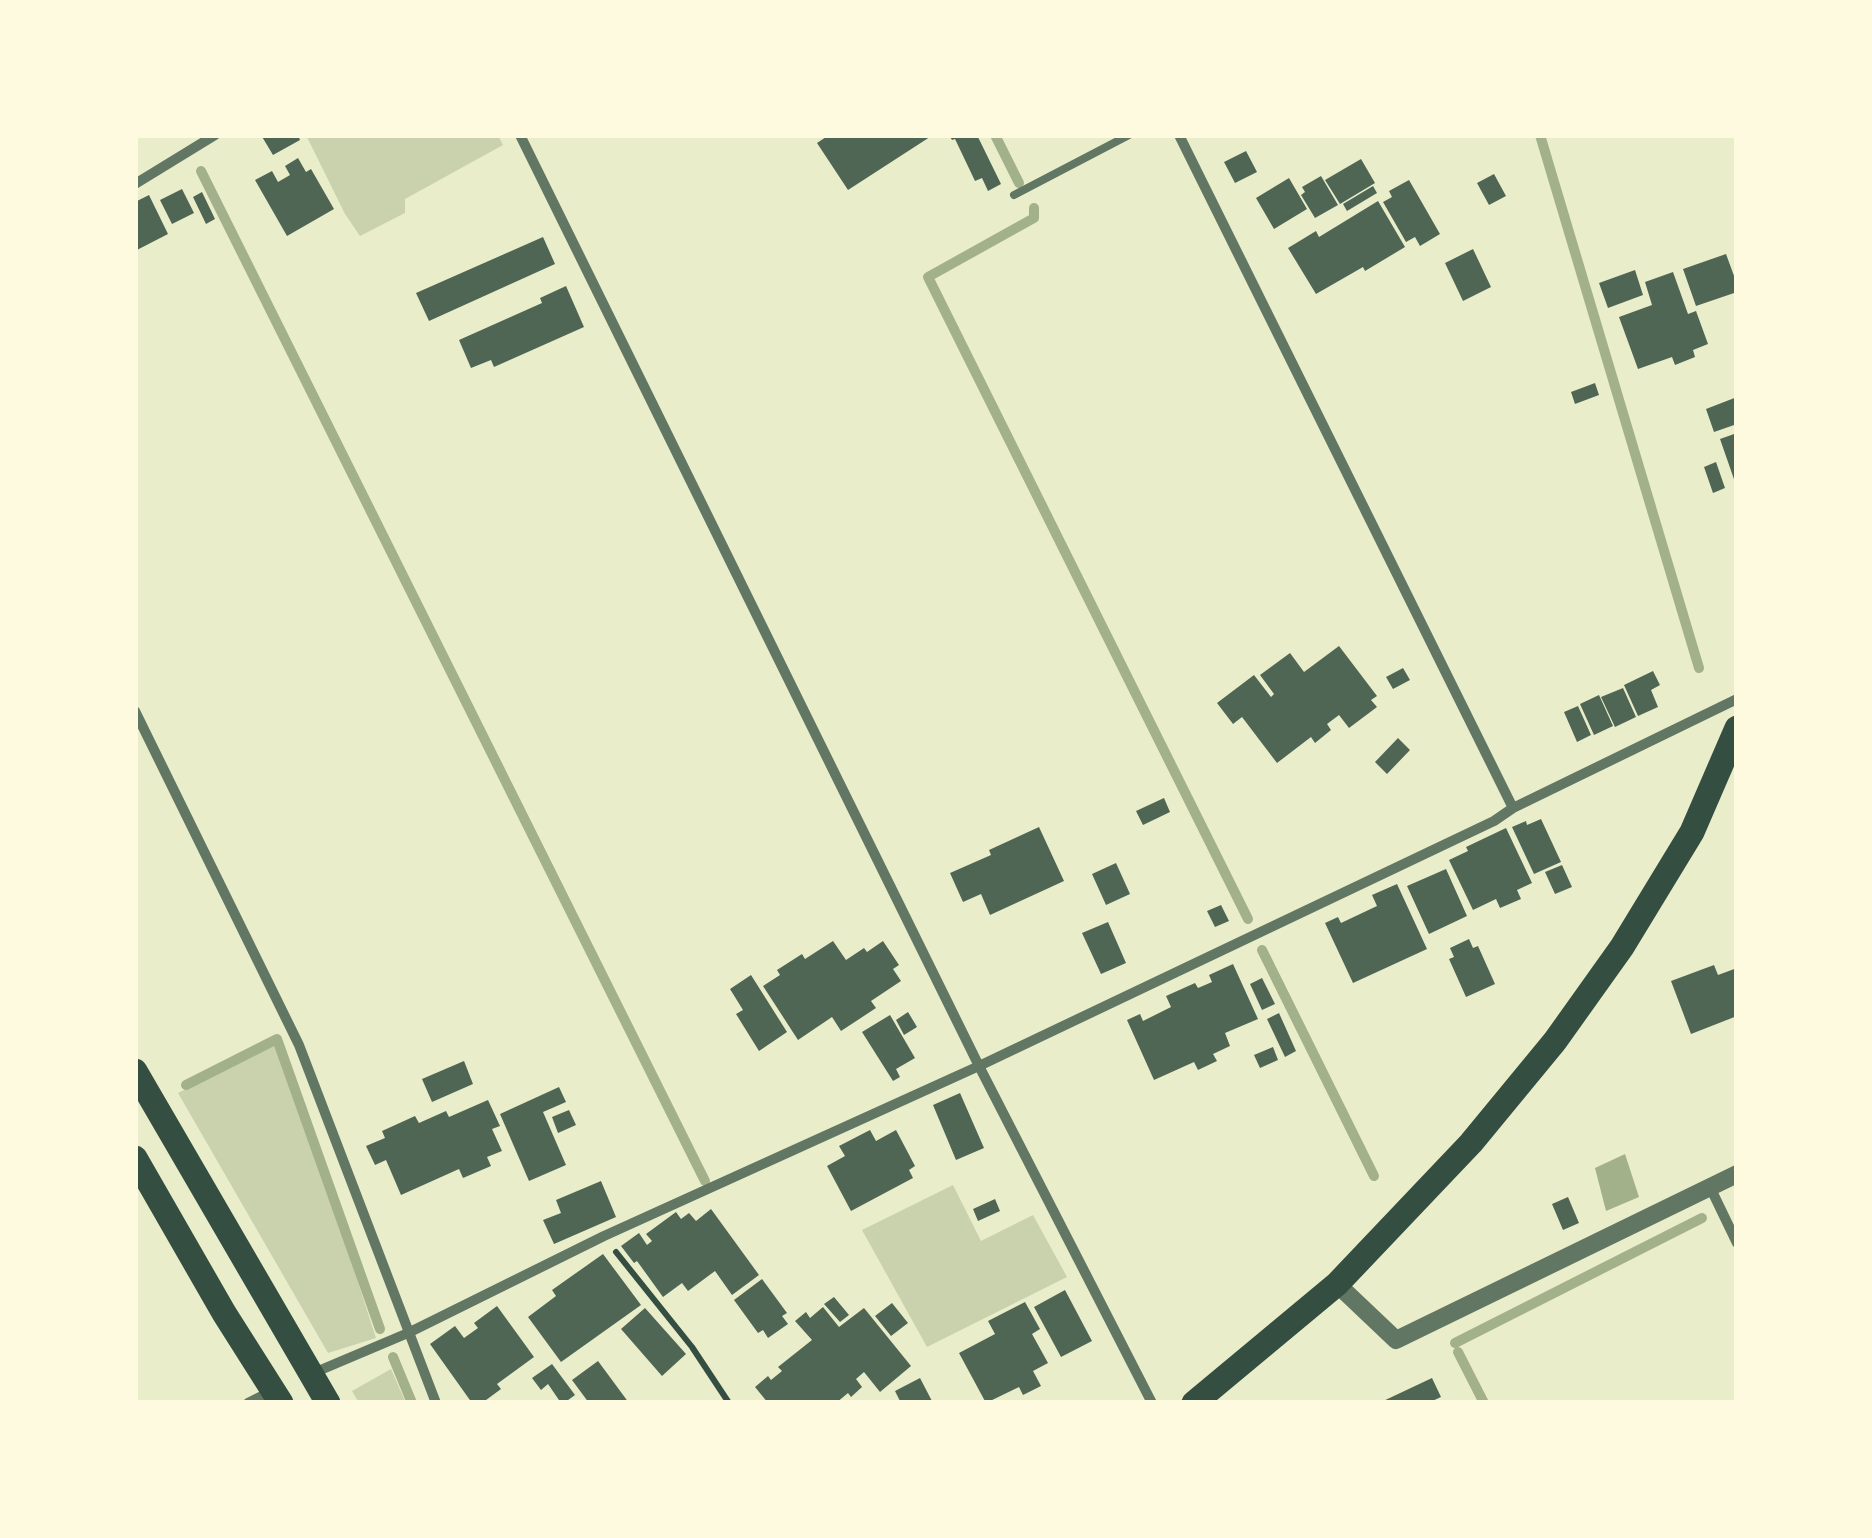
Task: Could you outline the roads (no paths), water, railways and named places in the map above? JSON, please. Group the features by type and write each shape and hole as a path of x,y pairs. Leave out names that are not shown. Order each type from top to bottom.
{"main road":[{"path":"1194,1403 1337,1284 1471,1143 1555,1041 1622,947 1692,832 1737,728"},
{"path":"135,1072 328,1403"},
{"path":"135,1158 277,1396"}],"street":[{"path":"135,184 215,135"},
{"path":"520,135 979,1066 1152,1403"},
{"path":"1179,135 1513,808"},
{"path":"311,1374 408,1333 604,1236 979,1066 1494,821 1513,808 1737,698"},
{"path":"135,711 300,1044 436,1403"},
{"path":"1337,1284 1396,1340 1737,1174"},
{"path":"1710,1187 1737,1243"},
{"path":"248,1403 277,1396"}],"lane":[{"path":"1014,195 1129,135"}],"waterway":[{"path":"995,135 1019,183"},
{"path":"1540,135 1699,668"},
{"path":"201,171 705,1181"},
{"path":"1034,208 1034,218 928,277 1248,919"},
{"path":"1262,950 1374,1176"},
{"path":"186,1085 277,1039 380,1329"},
{"path":"1455,1343 1702,1218"},
{"path":"1458,1352 1484,1403"},
{"path":"393,1357 412,1403"}]}
